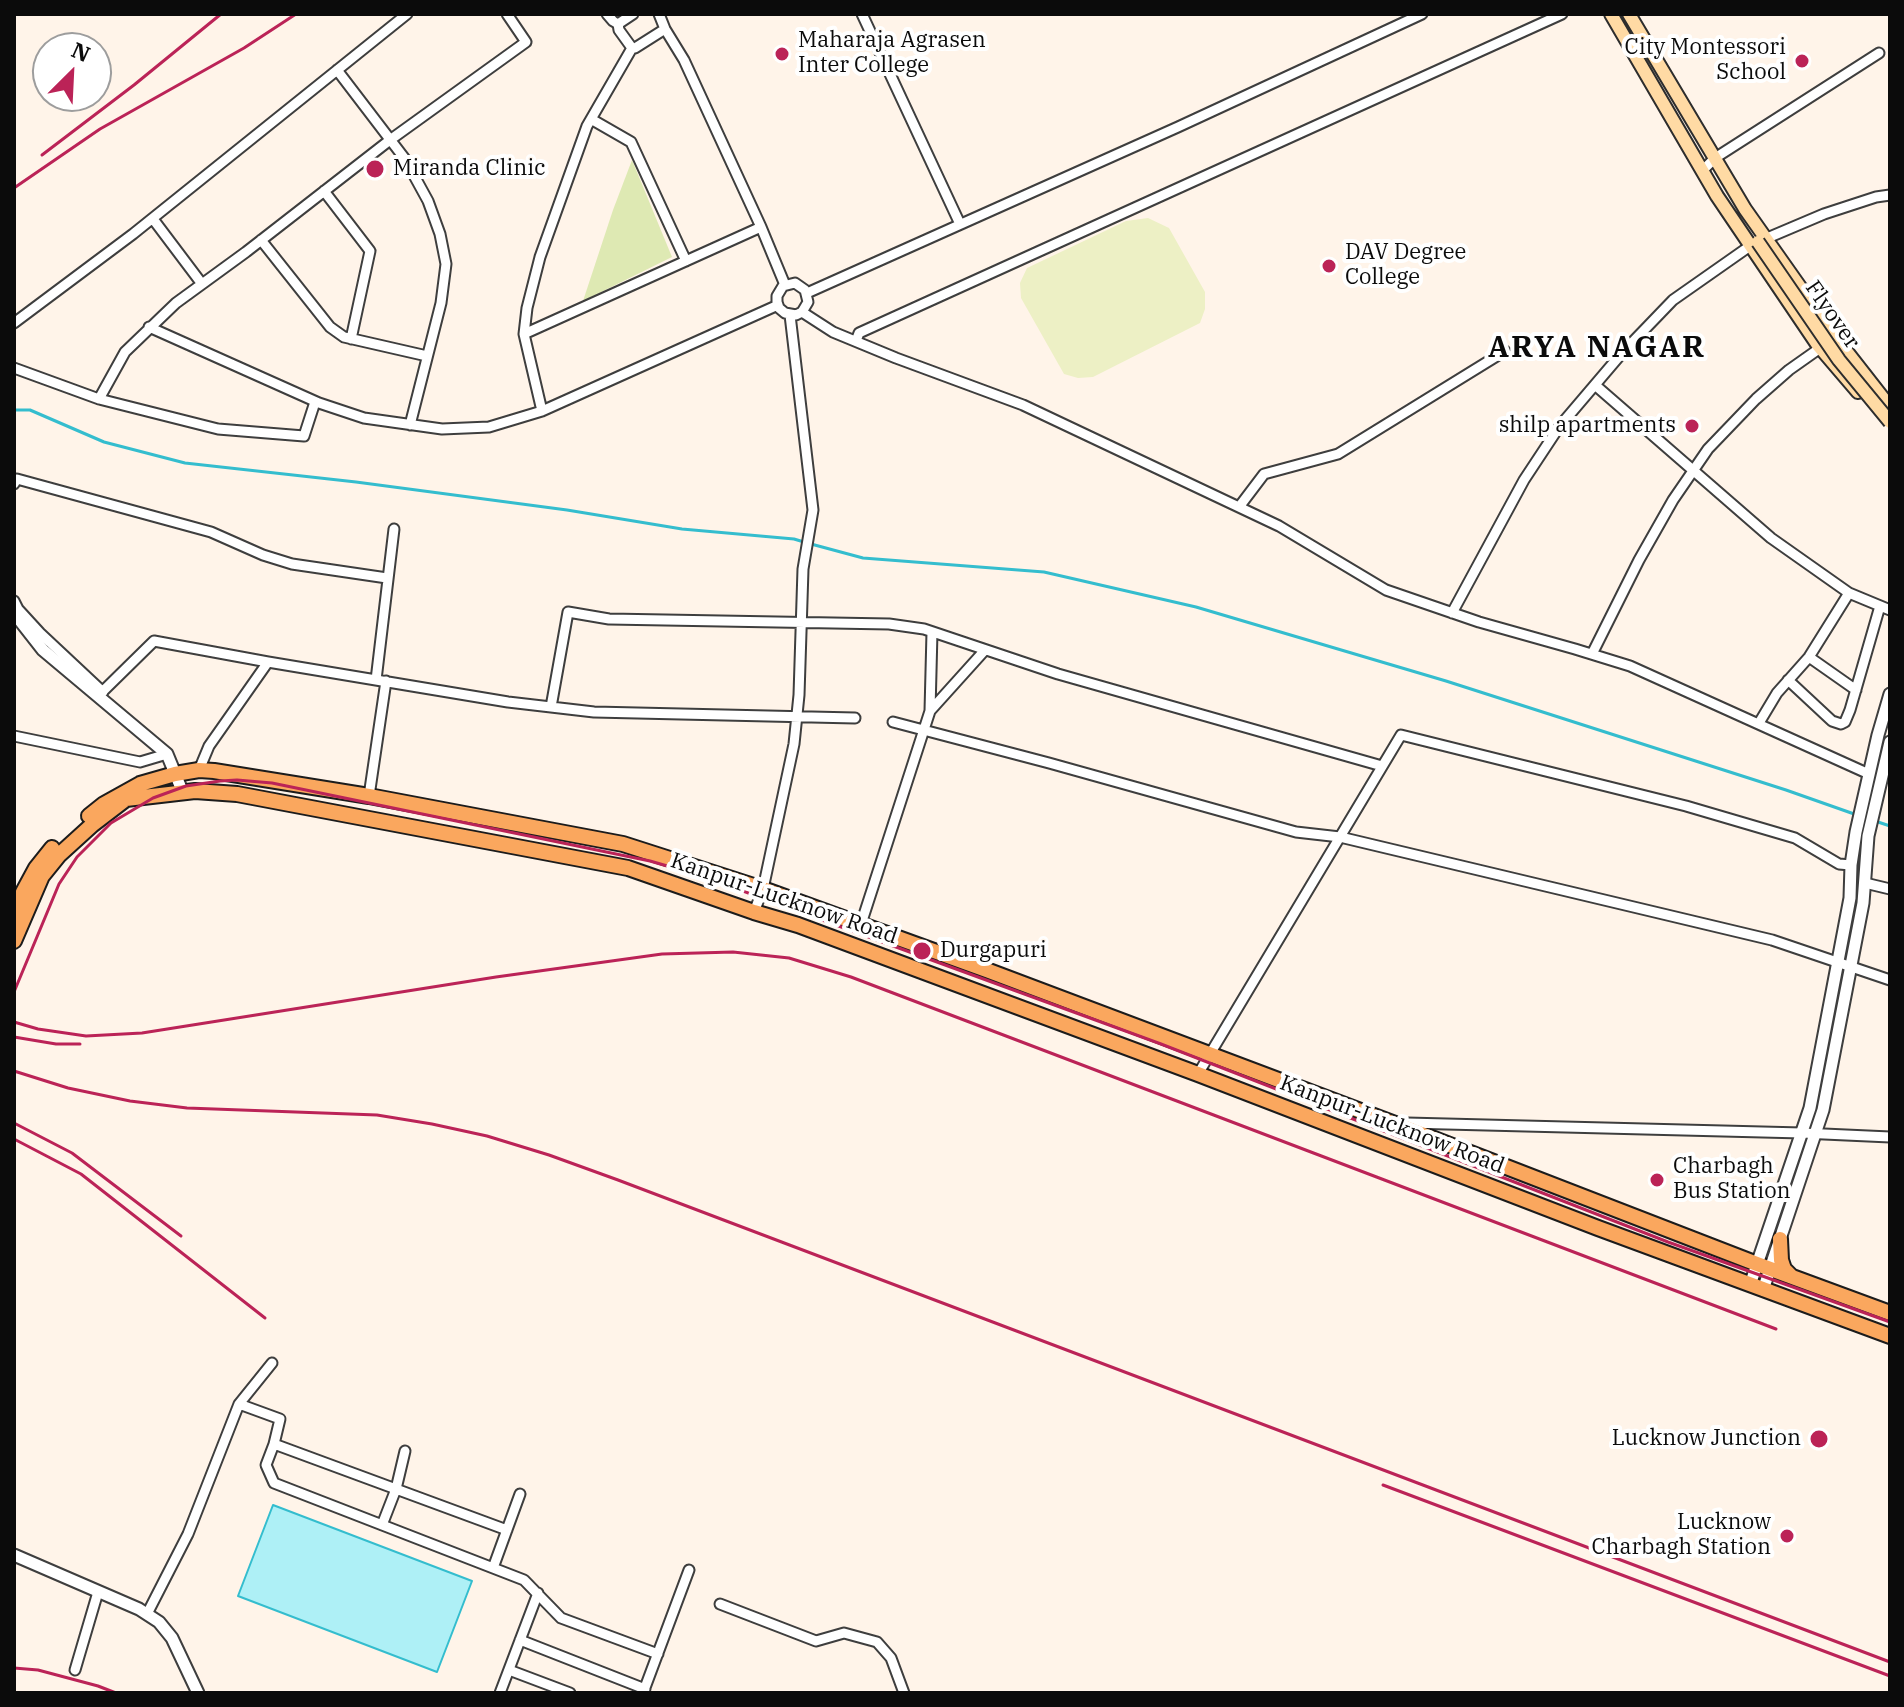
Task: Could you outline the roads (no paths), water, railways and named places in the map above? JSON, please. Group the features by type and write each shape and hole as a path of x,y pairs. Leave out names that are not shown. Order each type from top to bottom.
{"main road":[{"path":"1611,14 1728,213 1758,242 1890,407"},
{"path":"1629,14 1715,158 1742,205 1758,242 1821,348 1890,430"},
{"name":"Flyover","path":"1742,205 1748,226 1758,242 1839,360 1890,422"},
{"name":"Flyover","path":"1728,213 1748,226"},
{"name":"Kanpur-Lucknow Road","path":"14,915 36,868 52,848 104,804 130,788 157,778 199,770 369,796 623,844 861,924 1890,1313"},
{"name":"Kanpur-Lucknow Road","path":"14,941 42,876 59,855 126,799 195,791 237,794 628,868 798,925 1890,1336"},
{"path":"1491,1187 1500,1165"},
{"path":"1598,1228 1607,1206"},
{"path":"1780,1239 1781,1260 1792,1277"}],"street":[{"path":"14,323 153,219 407,14"},
{"path":"99,399 125,352 176,303 390,140 526,42 507,14"},
{"path":"607,14 618,24 632,48"},
{"path":"618,24 633,14"},
{"path":"659,14 684,60 785,285"},
{"path":"862,14 960,224"},
{"path":"807,293 1422,14"},
{"path":"856,341 859,333 1562,14"},
{"path":"542,411 524,334 540,257 591,119 632,48 665,29"},
{"path":"1702,171 1715,158 1879,53"},
{"path":"337,70 405,159 428,201 440,234 446,264 441,303 410,425"},
{"path":"591,119 631,142 686,261"},
{"path":"324,191 370,251 351,339"},
{"path":"1452,613 1524,480 1559,427 1622,353 1673,300 1758,242 1824,214 1890,195"},
{"path":"153,219 202,284"},
{"path":"524,334 761,227"},
{"path":"261,240 330,327 344,337 427,356"},
{"path":"795,283 807,293 808,302 802,312 790,315 778,305 779,290 785,285 795,283"},
{"path":"149,327 315,402 364,418 442,429 489,427 542,411 778,305"},
{"path":"802,312 833,332 1023,405 1279,526 1386,590 1630,666 1880,778"},
{"path":"754,912 763,889 794,744 803,569 813,510 790,315"},
{"path":"1592,654 1639,560 1673,500 1708,449 1789,370 1836,338"},
{"path":"1239,507 1264,474 1338,454 1505,351"},
{"path":"14,368 99,399 218,429 304,436 315,402"},
{"path":"1595,385 1771,538 1849,593 1885,608 1846,720 1841,724 1832,721 1788,680"},
{"path":"14,484 17,479 211,532 292,564 387,578"},
{"path":"369,796 381,681 387,578 394,529"},
{"path":"1759,723 1777,693 1809,657 1849,593"},
{"path":"14,601 40,633 167,754 183,793"},
{"path":"551,707 568,612 609,619 889,624 924,629 1058,674 1382,766"},
{"path":"14,613 43,650 101,694"},
{"path":"861,924 930,711 932,632"},
{"path":"101,694 154,641 508,702 594,712 855,718"},
{"path":"930,711 985,650"},
{"path":"1809,657 1856,690"},
{"path":"199,770 209,746 268,662"},
{"path":"1756,1288 1810,1108 1850,898 1851,865 1876,799 1890,694"},
{"path":"893,722 1296,832 1340,837 1772,940 1890,980"},
{"path":"1198,1074 1401,735 1686,806 1795,838 1839,864 1851,865"},
{"path":"14,736 140,762 167,754"},
{"path":"1764,1266 1780,1239 1823,1110 1863,903 1863,795 1880,778 1890,742"},
{"path":"1865,883 1890,889"},
{"path":"1403,1127 1407,1123 1890,1137"},
{"path":"147,1614 188,1534 239,1404 272,1363"},
{"path":"239,1404 280,1419 266,1465 274,1483 524,1580 561,1618 658,1654"},
{"path":"274,1444 507,1530"},
{"path":"382,1525 396,1489 405,1451"},
{"path":"493,1568 520,1494"},
{"path":"14,1555 159,1622 172,1638 198,1693"},
{"path":"520,1640 644,1691 689,1570"},
{"path":"75,1670 98,1592"},
{"path":"500,1693 538,1593"},
{"path":"720,1604 816,1641 844,1633 877,1642 891,1658 904,1693"},
{"path":"509,1670 570,1693"}],"water":[{"path":"273,1505 472,1581 437,1672 238,1596"}],"waterway":[{"path":"14,410 30,410 104,442 185,463 356,482 682,529 804,542"},
{"path":"811,544 863,558 1044,572 1196,607 1446,681 1857,815"},
{"path":"1875,821 1890,826"}],"railway":[{"path":"42,155 221,14"},
{"path":"14,188 100,129 244,48 296,14"},
{"path":"14,992 59,884 77,857 111,823 153,798 186,786 237,780 272,783 650,861 702,876 1161,1044 1668,1242 1890,1322"},
{"path":"14,1022 86,1036 142,1033 662,954 733,952 789,958 851,977 1776,1329"},
{"path":"14,1037 56,1044 80,1044"},
{"path":"14,1071 68,1088 130,1101 187,1108 377,1115 487,1136 549,1155 1890,1662"},
{"path":"14,1123 72,1153 181,1236"},
{"path":"14,1139 81,1174 265,1318"},
{"path":"1383,1485 1890,1676"},
{"path":"14,1668 38,1670 116,1693"}],"place":[{"name":"Maharaja Agrasen Inter College","path":"782,54"},
{"name":"City Montessori School","path":"1802,61"},
{"name":"Miranda Clinic","path":"375,169"},
{"name":"DAV Degree College","path":"1329,266"},
{"name":"shilp apartments","path":"1692,426"},
{"name":"Durgapuri","path":"922,951"},
{"name":"Charbagh Bus Station","path":"1657,1180"},
{"name":"Lucknow Junction","path":"1819,1439"},
{"name":"Lucknow Charbagh Station","path":"1787,1536"}],"district":[{"name":"ARYA NAGAR","path":"1597,348"}]}
